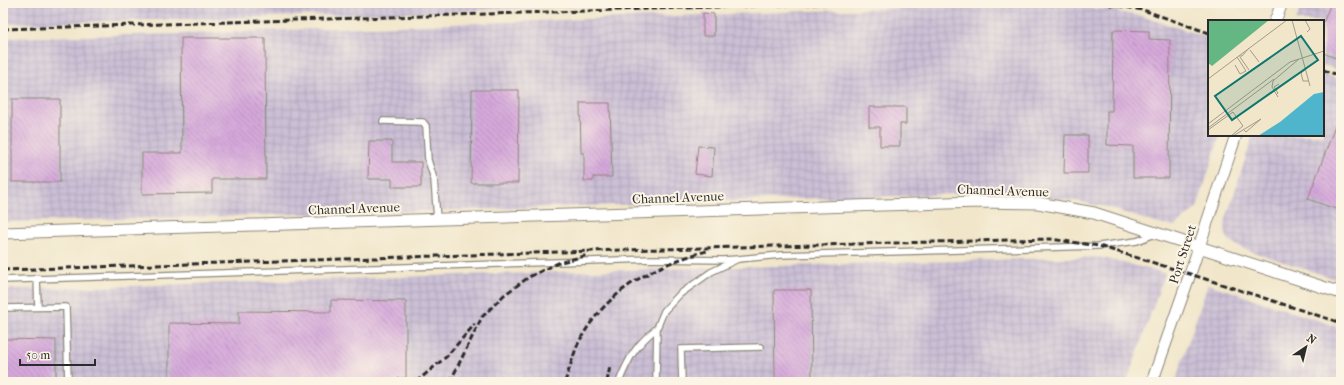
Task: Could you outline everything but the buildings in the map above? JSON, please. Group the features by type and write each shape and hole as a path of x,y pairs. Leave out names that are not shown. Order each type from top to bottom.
{"street":[{"path":"1275,20 1282,3"},
{"name":"Port Street","path":"1152,382 1236,136"},
{"name":"Channel Avenue","path":"3,233 978,202 1045,204 1094,213 1341,293"}],"lane":[{"path":"383,121 423,122 426,126 428,160 434,179 437,219"},
{"path":"3,280 652,259 723,260 781,255 1099,246 1137,242 1157,233"},
{"path":"656,382 657,328 664,311 680,294 711,272 738,259"},
{"path":"36,278 38,307"},
{"path":"3,308 66,307 68,382"},
{"path":"620,382 627,362 642,340 657,328"},
{"path":"682,382 681,349 760,347"}],"shaded area":[{"path":"3,3 659,3 404,13 3,24"},
{"path":"990,3 1068,4 1141,16 1208,38 1208,136 1220,136 1197,208 1175,226 1162,225 1110,208 1076,201 1031,196 953,194 458,210 3,222 3,38 177,34 949,6"},
{"path":"1302,3 1341,3 1341,71 1324,65 1324,20 1296,20"},
{"path":"1324,74 1341,80 1341,281 1239,247 1229,240 1225,233 1225,222 1253,136 1324,136"},
{"path":"1098,257 1165,273 1127,382 3,382 3,289"},
{"path":"1208,284 1341,328 1341,382 1175,382"}],"railway":[{"path":"3,29 843,3"},
{"path":"1100,3 1143,10 1208,33"},
{"path":"1324,70 1341,76"},
{"path":"3,270 623,250 1050,239 1099,246 1341,323"},
{"path":"565,382 578,344 589,326 616,295 649,273 668,264 707,251"},
{"path":"450,382 482,317 504,295 529,277 558,263 588,255"},
{"path":"416,382 446,357 475,324"},
{"path":"607,382 610,366"}]}
